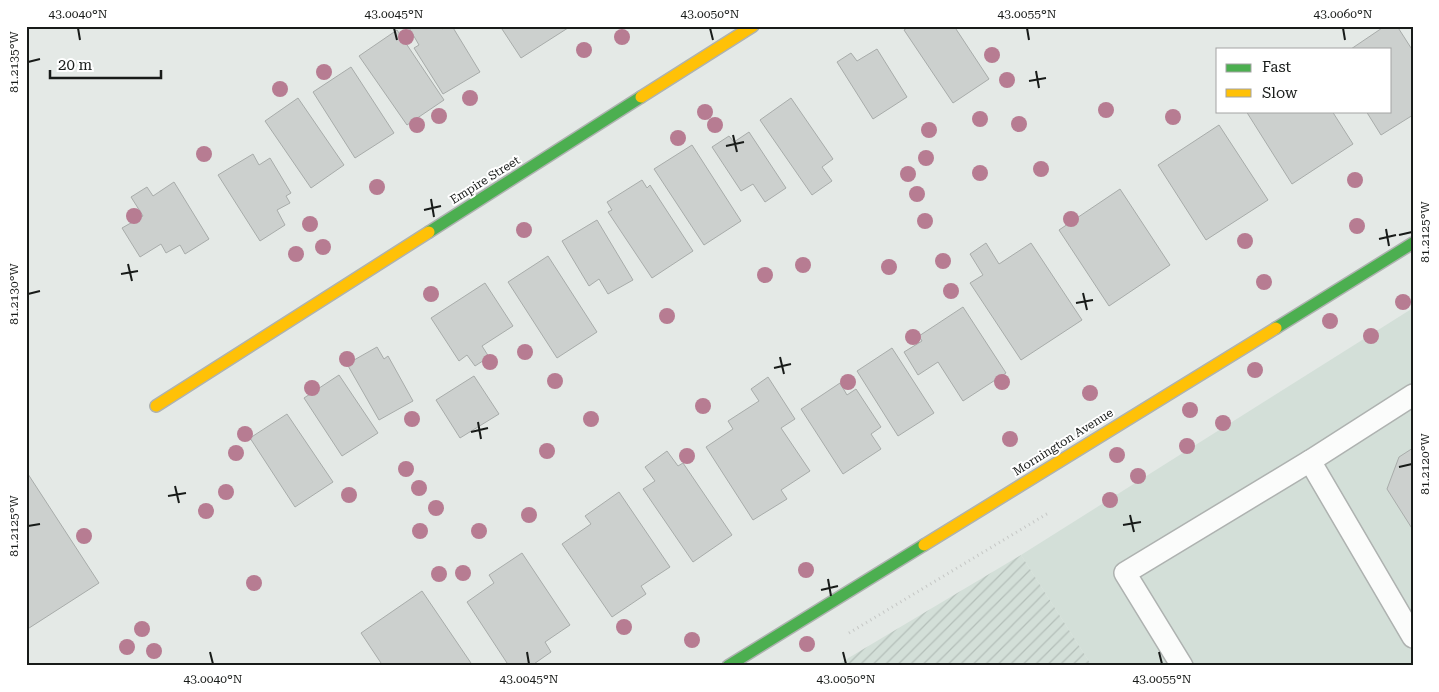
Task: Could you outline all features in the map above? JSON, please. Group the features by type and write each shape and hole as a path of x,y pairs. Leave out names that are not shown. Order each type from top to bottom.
{"street":[{"name":"Empire Street","path":"156,406 753,26"},
{"name":"Mornington Avenue","path":"728,666 1413,242"}],"lane":[{"path":"1182,666 1125,573 1310,461 1413,395"},
{"path":"1310,461 1413,637"}],"path":[{"path":"847,635 1050,512"}],"shaded area":[{"path":"1413,308 1413,666 1092,666 1021,555"},
{"path":"1021,555 1092,666 835,666"}],"building":[{"path":"408,26 441,26 442,29 446,26 452,26 480,72 443,94 414,48 419,45"},
{"path":"500,26 571,26 521,58"},
{"path":"910,26 954,26 989,79 953,103 904,30"},
{"path":"1385,26 1397,26 1413,51 1413,115 1381,135 1367,112 1392,112 1392,48 1352,48"},
{"path":"397,30 444,100 407,125 359,56"},
{"path":"877,49 907,97 873,119 837,62 851,53 857,61"},
{"path":"351,67 394,133 355,158 313,92"},
{"path":"298,98 344,165 311,188 265,121"},
{"path":"791,98 833,159 822,167 832,181 812,195 760,120"},
{"path":"1247,112 1333,112 1353,144 1292,184"},
{"path":"1219,125 1268,200 1206,240 1158,165"},
{"path":"749,132 786,188 765,202 753,184 741,191 712,147 729,136 734,142"},
{"path":"692,145 741,221 704,245 654,169"},
{"path":"253,154 259,165 270,158 291,193 286,196 290,203 277,210 285,225 260,241 218,175"},
{"path":"642,180 647,188 650,185 693,251 652,278 608,212 612,210 607,202"},
{"path":"174,182 209,239 185,254 180,245 166,253 161,244 140,257 122,228 143,216 131,197 147,187 153,196"},
{"path":"1120,189 1170,265 1109,306 1059,230"},
{"path":"597,220 633,280 608,294 599,279 589,286 562,241"},
{"path":"986,243 999,264 1031,243 1082,320 1021,360 970,283 983,275 970,254"},
{"path":"548,256 597,332 557,358 508,282"},
{"path":"485,283 513,326 482,346 489,357 475,366 467,355 459,361 431,318"},
{"path":"963,307 1006,373 963,401 938,362 918,375 904,352 922,341 919,336"},
{"path":"377,347 384,359 388,356 413,401 379,420 347,364"},
{"path":"892,348 934,413 898,436 857,371"},
{"path":"339,375 378,433 342,456 304,398"},
{"path":"474,376 499,414 460,438 436,400"},
{"path":"768,377 795,419 781,428 810,471 781,490 787,499 753,520 706,447 733,429 728,421 759,401 751,389"},
{"path":"840,383 847,395 856,389 881,427 871,434 881,449 843,474 801,409"},
{"path":"287,414 333,482 295,507 250,438"},
{"path":"1413,448 1413,530 1387,489 1399,457"},
{"path":"667,451 678,466 683,463 732,535 693,562 643,489 655,481 645,467"},
{"path":"26,471 99,583 26,630"},
{"path":"619,492 670,567 641,586 646,594 612,617 562,544 591,524 585,516"},
{"path":"522,553 570,625 545,642 551,652 531,666 509,666 467,602 494,583 489,575"},
{"path":"422,591 473,666 383,666 361,633"}],"traffic: fast":[{"path":"429,232 641,97"},
{"path":"1276,328 1413,243"},
{"path":"728,666 924,545"}],"traffic: slow":[{"path":"641,97 753,26"},
{"path":"156,406 429,232"},
{"path":"924,545 1276,328"}]}
